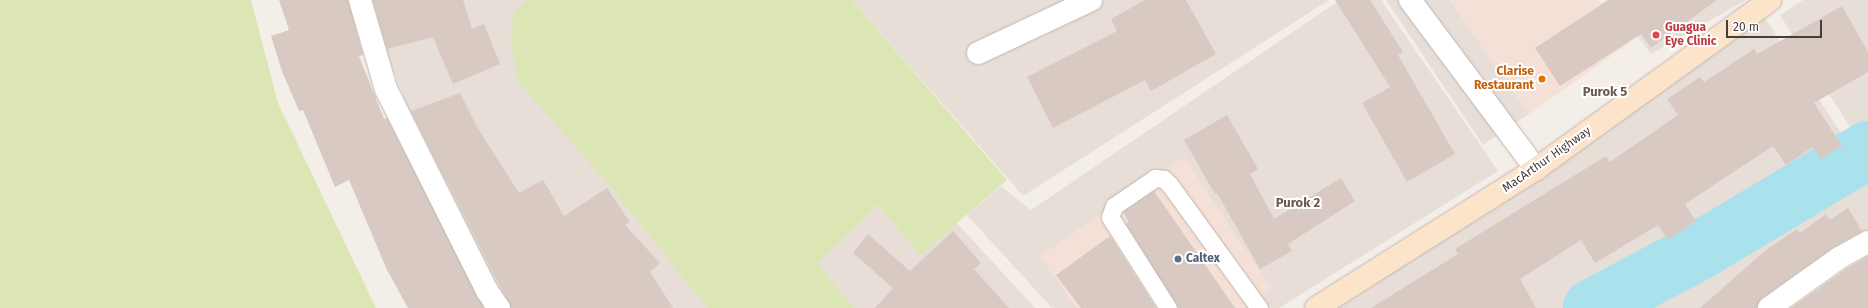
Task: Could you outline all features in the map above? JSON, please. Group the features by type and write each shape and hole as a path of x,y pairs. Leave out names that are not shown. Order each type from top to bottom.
{"main road":[{"name":"MacArthur Highway","path":"1316,308 1536,169 1770,0"}],"street":[{"path":"360,0 386,89 487,291 499,308"},
{"path":"978,52 1089,0"},
{"path":"1410,0 1536,169"},
{"path":"1769,308 1839,258 1868,242"}],"lane":[{"path":"1168,308 1110,217 1114,206 1155,178 1164,179 1170,185 1259,308"}],"shaded area":[{"path":"366,0 526,0 514,13 609,185 707,308 511,308 438,185"},
{"path":"852,0 1329,0 1023,196"},
{"name":"Purok 2","path":"1340,0 1381,0 1498,171 1279,308 1052,308 967,215 1001,186 1031,210"},
{"path":"1386,0 1450,0 1529,114 1483,145"},
{"name":"Clarise Restaurant","path":"1450,0 1598,0 1628,44 1529,114"},
{"path":"1611,0 1746,0 1651,54"},
{"path":"1803,0 1868,0 1868,135 1858,140 1780,15"},
{"path":"1765,18 1853,151 1665,261 1571,308 1336,308 1535,180"},
{"path":"1184,157 1272,289 1244,308 1076,308 1040,256"},
{"path":"1868,167 1868,231 1809,267 1756,308 1611,308"},
{"path":"878,205 920,255 956,222 1035,308 854,308 816,263"}],"green space":[{"path":"0,0 251,0 278,103 376,308 0,308"},
{"path":"526,0 852,0 1007,180 920,255 878,205 817,263 854,308 707,308 609,185 519,83 510,40 514,13"}],"building":[{"path":"279,0 348,0 363,55 359,56 384,119 387,118 484,308 408,308 387,270 349,180 335,187 303,110 299,111 282,71 271,36 289,30"},
{"path":"373,0 463,0 472,29 484,24 500,64 453,84 433,37 387,49"},
{"path":"1145,0 1186,0 1216,54 1151,91 1145,80 1053,128 1027,77 1117,31 1111,19"},
{"path":"1335,0 1370,0 1403,52 1398,55 1455,154 1407,182 1362,103 1390,87"},
{"path":"1608,0 1717,0 1651,48 1641,34 1560,86 1535,48"},
{"path":"1842,6 1868,52 1868,72 1814,103 1842,146 1821,159 1813,147 1786,165 1773,146 1685,204 1696,221 1668,240 1658,225 1595,263 1581,240 1520,279 1536,308 1371,308 1458,254 1455,249 1606,156 1610,162 1678,115 1667,99 1700,77 1704,82 1754,49 1757,54"},
{"path":"460,93 477,127 519,193 543,180 564,216 607,188 630,222 625,225 660,263 650,272 673,308 511,308 411,111"},
{"path":"1227,115 1258,169 1250,174 1274,219 1341,178 1355,201 1288,244 1292,251 1260,269 1217,193 1215,194 1184,140"},
{"name":"Caltex","path":"1154,191 1235,308 1178,308 1126,224 1129,222 1123,212"},
{"path":"1848,208 1862,231 1832,248 1762,298 1757,308 1700,308 1766,250 1797,229 1800,233 1826,214 1830,220"},
{"path":"953,231 981,263 974,269 1009,308 875,308 893,288 853,253 868,234 910,271"},
{"path":"1110,236 1156,308 1081,308 1056,275"},
{"path":"1868,256 1868,308 1791,308 1846,269"}],"waterway":[{"path":"1592,308 1699,251 1868,150"}],"place":[{"name":"Guagua Eye Clinic","path":"1656,35"},
{"name":"Clarise Restaurant","path":"1542,79"},
{"name":"Caltex","path":"1178,259"}],"district":[{"name":"Purok 5","path":"1605,92"},
{"name":"Purok 2","path":"1298,203"}]}
